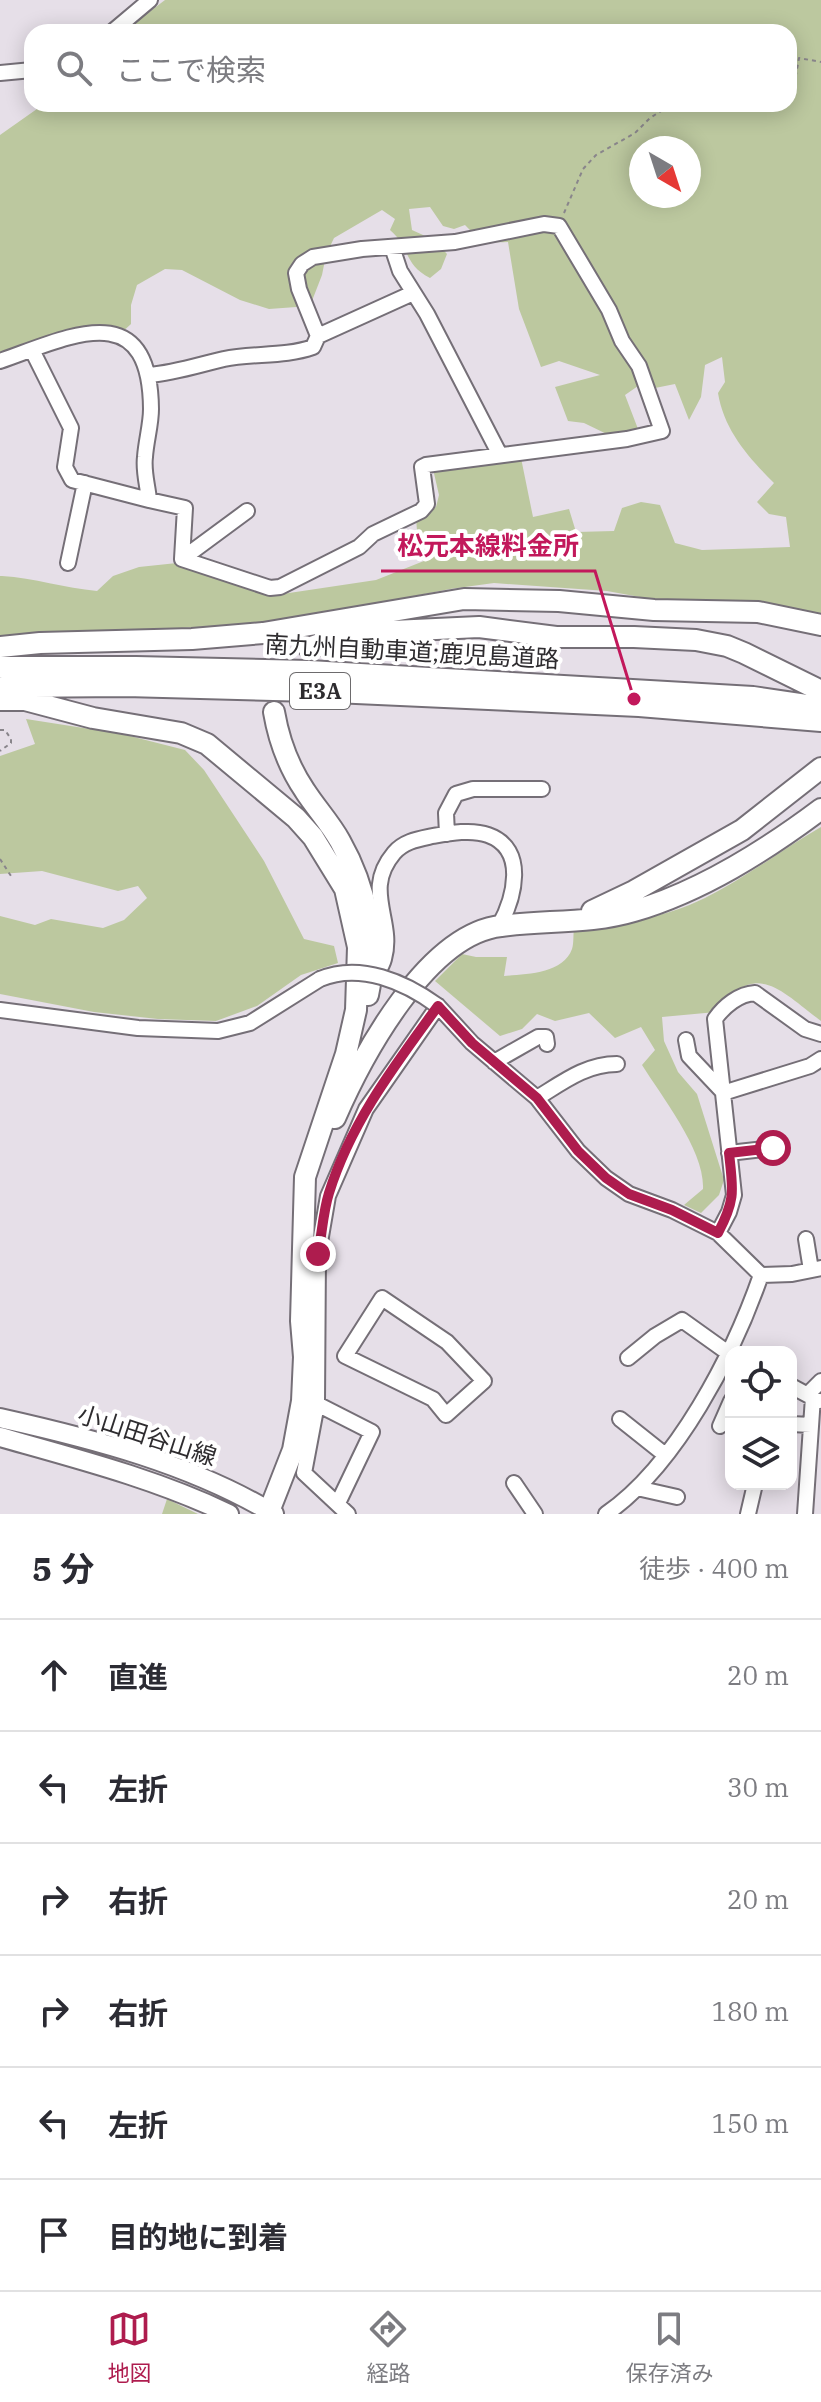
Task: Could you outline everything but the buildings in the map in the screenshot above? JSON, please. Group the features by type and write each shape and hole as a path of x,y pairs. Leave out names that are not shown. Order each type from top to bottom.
{"highway":[{"path":"0,647 263,633 464,599 559,601 654,610 758,612 821,625"},
{"path":"309,648 350,633 479,627 556,637 696,640 735,649 821,691"},
{"name":"南九州自動車道;鹿児島道路","path":"0,667 309,671 753,697 821,707"},
{"name":"南九州自動車道;鹿児島道路","path":"0,688 126,686 312,691 639,706 821,721"},
{"path":"0,700 25,700 93,718 181,733 207,744 296,818 313,837 345,889 358,947 356,1010 346,1054 305,1177 302,1401 293,1450 270,1513"},
{"path":"274,712 286,757 340,840 353,868 368,916 369,989 357,1043 328,1107"},
{"path":"521,925 593,911 634,891 742,830 821,768"},
{"path":"303,1204 321,1151 359,1070 405,997 431,964 447,950 460,941 499,926 592,919 634,911 711,880 821,809"}],"main road":[{"name":"小山田谷山線","path":"0,1418 142,1456 239,1494 270,1513"},
{"name":"小山田谷山線","path":"0,1437 124,1473 190,1496 229,1514"}],"street":[{"path":"122,24 150,0"},
{"path":"0,73 24,71"},
{"path":"182,559 270,588 280,587 359,547 373,534 424,508 427,504 422,467 627,439 662,431 639,366 559,226 520,226 455,242 313,257 302,264 296,273 299,289 318,336"},
{"path":"392,247 400,271 427,314 500,455"},
{"path":"149,375 175,373 225,359 300,352 313,347 318,336 413,293"},
{"path":"0,361 79,334 122,334 135,348 149,375 151,411 144,461 149,500"},
{"path":"32,350 71,428 65,467 72,480 185,508 182,559"},
{"path":"68,563 85,483"},
{"path":"182,559 247,511"},
{"path":"447,834 446,813 456,794 473,789 542,789"},
{"path":"369,989 384,959 385,939 378,887 381,872 397,849 408,842 447,834 487,834 497,839 510,853 515,875 511,904 499,926"},
{"path":"0,1010 138,1028 218,1031 250,1023 320,979 335,973 373,975 422,994 438,1006 472,1043 537,1098 578,1151 606,1178 629,1194 672,1210 718,1233 761,1275 816,1269 806,1239"},
{"path":"718,1233 734,1195 715,1019 722,1009 734,1001 755,993 805,1029 821,1034"},
{"path":"317,1404 372,1432 343,1509 304,1473 317,1404 318,1254 328,1196 366,1109 438,1006"},
{"path":"494,1062 538,1037 546,1037 547,1044"},
{"path":"686,1040 689,1056 723,1093"},
{"path":"723,1093 810,1066 821,1059"},
{"path":"537,1098 584,1070 601,1064 617,1064"},
{"path":"729,1153 773,1148"},
{"path":"733,1346 761,1275"},
{"path":"318,1367 345,1356 382,1298 447,1342 484,1381 446,1415 433,1399 345,1356"},
{"path":"628,1358 655,1336 682,1320 725,1350"},
{"path":"606,1514 637,1488 689,1423 725,1362"},
{"path":"805,1514 814,1398 821,1381"},
{"path":"720,1426 725,1415"},
{"path":"620,1419 664,1454"},
{"path":"797,1424 811,1425"},
{"path":"514,1483 535,1514"},
{"path":"637,1488 677,1497"},
{"path":"748,1514 754,1490"}],"path":[{"path":"797,69 799,58 821,62"},
{"path":"559,226 583,169 596,155 635,133 659,112"},
{"path":"0,730 5,730 11,739 11,743 0,751"},
{"path":"0,859 11,876"}],"green space":[{"path":"165,0 821,0 821,615 767,602 651,599 607,591 494,583 281,622 0,639 0,576 97,591 113,576 139,567 177,563 269,596 376,580 434,557 417,531 416,517 436,507 439,495 433,469 521,458 533,517 569,509 576,532 614,531 622,508 641,502 660,505 675,543 702,550 790,547 786,517 769,514 757,502 774,483 738,442 721,406 718,393 725,382 722,357 705,365 701,397 689,420 675,384 655,388 638,386 625,395 638,429 615,438 584,423 568,421 555,387 600,375 559,361 541,367 519,309 508,242 484,240 465,225 454,229 443,226 430,207 409,209 412,230 434,240 447,254 441,269 430,278 415,267 390,230 395,219 382,210 334,238 310,306 269,309 240,300 182,270 165,269 137,285 131,305 131,324 119,335 0,356 0,135 33,112 797,112 797,24 134,24"},
{"path":"26,719 122,734 185,750 204,770 264,861 304,939 334,946 338,963 301,975 257,1006 216,1021 94,1012 0,994 0,916 35,925 51,919 103,928 124,920 147,898 138,886 118,891 42,871 0,874 0,756 35,744"},
{"path":"821,827 821,1021 780,991 756,983 730,996 716,1012 662,1017 664,1041 678,1072 697,1094 724,1180 719,1195 701,1213 684,1205 703,1189 702,1174 681,1125 642,1065 655,1050 641,1027 615,1038 589,1013 555,1021 537,1014 522,1029 500,1036 435,981 462,954 507,957 504,976 552,968 561,963 572,949 574,929 641,920 689,905 735,882"},
{"path":"167,1499 198,1514 162,1514"}],"place":[{"name":"松元本線料金所","path":"634,699"}],"route":[{"path":"318,1254 328,1196 353,1134 380,1087 438,1006 472,1043 537,1098 578,1151 606,1178 629,1194 672,1210 698,1225 718,1233 729,1212 734,1195 729,1153 773,1148"}]}
